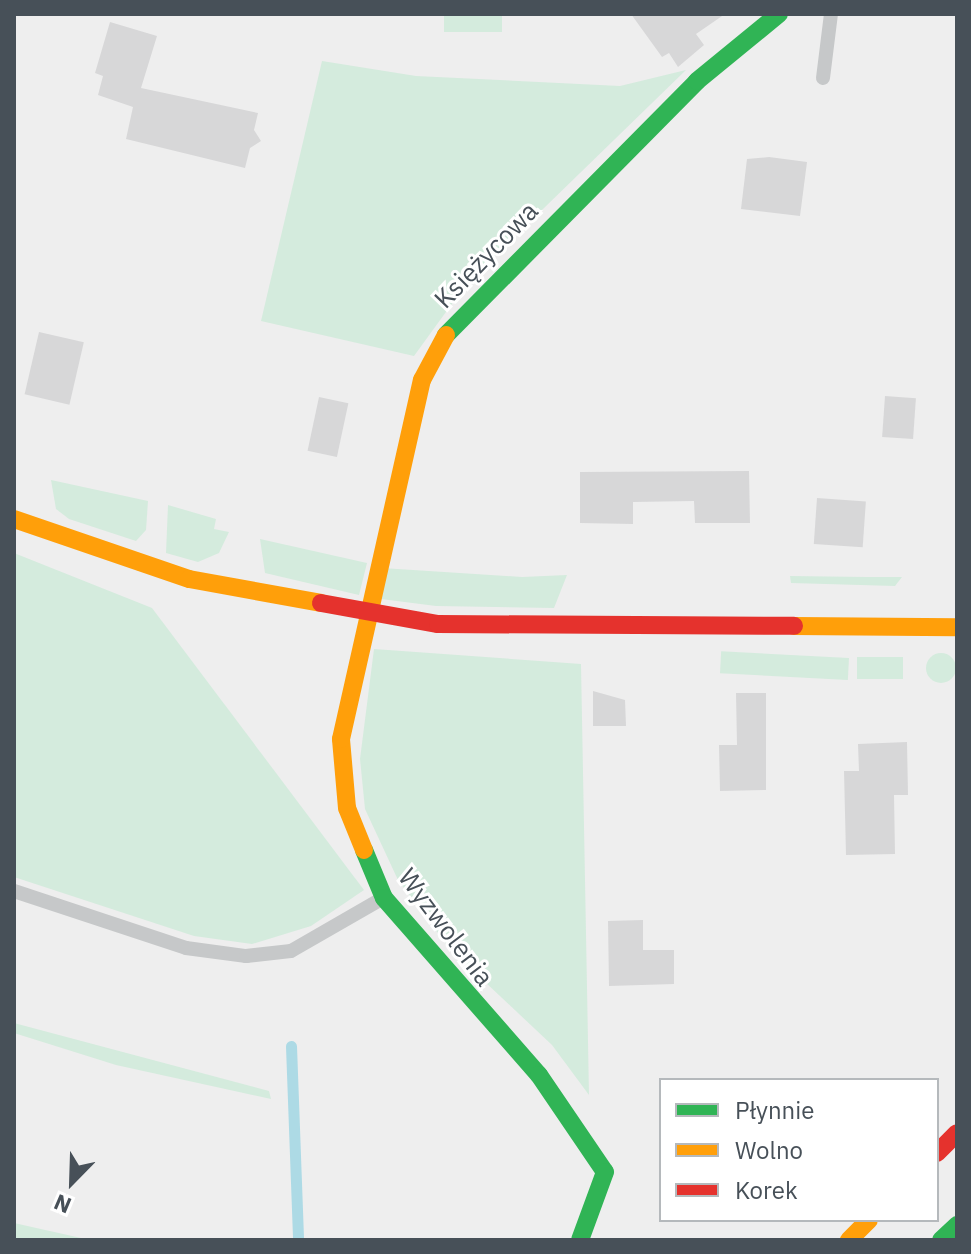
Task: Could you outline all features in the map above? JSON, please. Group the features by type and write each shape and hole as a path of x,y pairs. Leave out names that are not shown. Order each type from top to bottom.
{"main road":[{"name":"Księżycowa","path":"363,615 422,380 445,336 697,81 779,14"},
{"path":"14,519 189,579 363,615 516,629 957,627"},
{"name":"Wyzwolenia","path":"363,615 341,739 347,808 384,898 589,1140 605,1172 580,1240"},
{"path":"939,1151 957,1133"},
{"path":"849,1240 867,1222"},
{"path":"941,1240 957,1225"}],"lane":[{"path":"823,78 831,14"},
{"path":"14,891 186,948 246,956 291,951 384,898"}],"green space":[{"path":"444,14 502,14 502,32 444,32"},
{"path":"322,61 416,76 620,86 686,70 467,283 414,356 261,321"},
{"path":"51,480 148,501 146,530 136,541 69,519 56,509"},
{"path":"168,505 216,519 214,529 229,532 219,553 198,562 166,553"},
{"path":"260,539 367,563 359,595 265,573"},
{"path":"14,553 152,608 364,890 311,926 252,944 194,936 14,877"},
{"path":"382,568 522,577 567,575 554,608 436,606 381,599"},
{"path":"790,576 902,577 895,586 791,583"},
{"path":"374,649 581,664 589,1095 552,1045 450,949 398,880 365,809 360,759"},
{"path":"721,651 849,658 848,680 720,673"},
{"path":"941,653 952,657 956,668 952,679 941,683 930,679 926,668 930,657"},
{"path":"857,657 903,657 903,679 857,679"},
{"path":"14,1023 269,1091 271,1099 116,1065 14,1033"},
{"path":"14,1223 90,1240 14,1240"}],"building":[{"path":"631,14 725,14 696,34 704,45 678,67 669,53 662,57"},
{"path":"110,22 157,36 141,88 258,113 254,130 261,141 250,148 245,168 126,139 133,107 98,95 103,76 95,73"},
{"path":"769,157 807,162 800,216 741,209 747,159"},
{"path":"39,332 84,342 69,405 25,394"},
{"path":"885,396 916,398 913,439 882,437"},
{"path":"319,397 348,403 337,457 308,451"},
{"path":"749,471 750,523 695,523 694,501 633,502 633,524 580,523 580,472"},
{"path":"817,498 866,501 863,547 814,544"},
{"path":"593,691 625,700 626,726 593,726"},
{"path":"736,693 766,693 766,790 720,791 719,745 737,745"},
{"path":"907,742 908,795 894,795 895,854 846,855 844,771 859,771 858,744"},
{"path":"643,920 643,950 674,950 674,984 609,986 608,921"}],"waterway":[{"path":"291,1046 298,1240"}],"traffic: fast":[{"path":"446,335 697,81 779,14"},
{"path":"364,850 384,898 539,1075 605,1172 580,1240"},
{"path":"941,1240 957,1225"}],"traffic: slow":[{"path":"364,850 347,808 341,739 422,380 446,335"},
{"path":"14,519 189,579 321,603"},
{"path":"794,626 957,627"},
{"path":"849,1240 867,1222"}],"traffic: jam":[{"path":"321,603 438,624 794,626"},
{"path":"939,1151 957,1133"}]}
